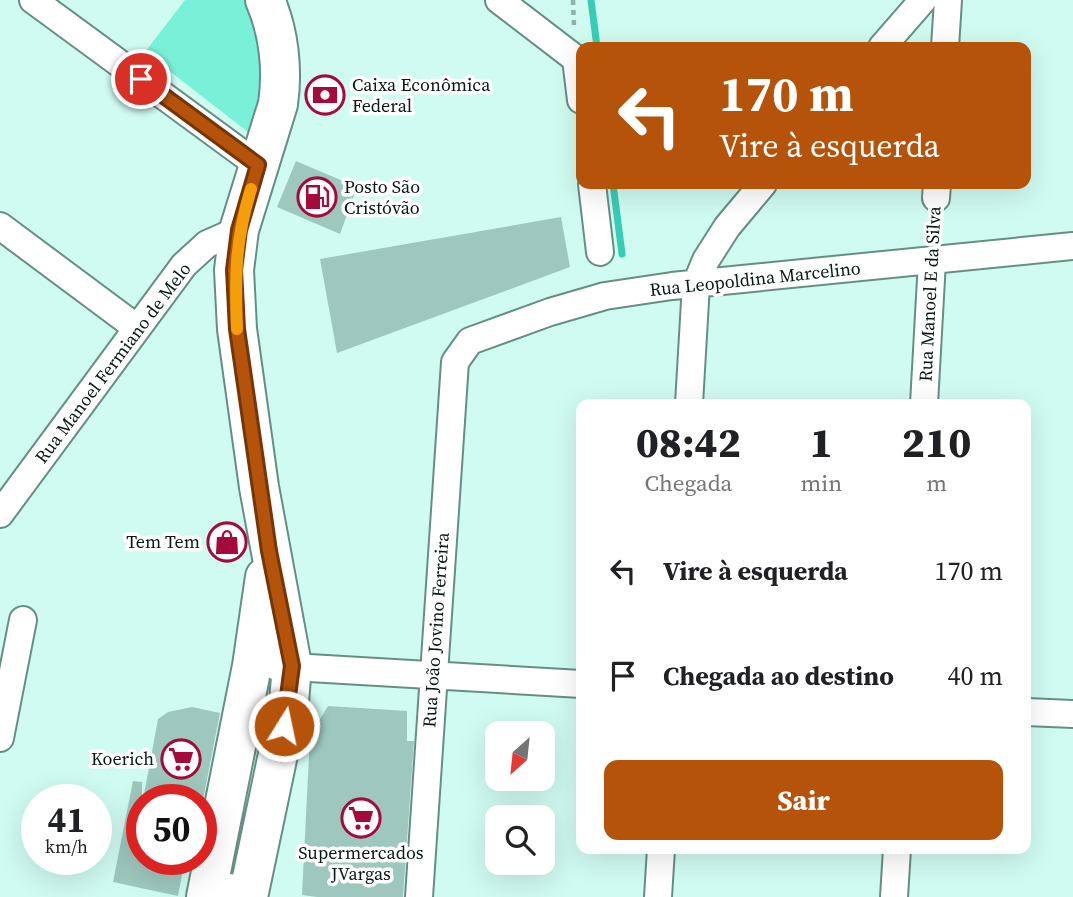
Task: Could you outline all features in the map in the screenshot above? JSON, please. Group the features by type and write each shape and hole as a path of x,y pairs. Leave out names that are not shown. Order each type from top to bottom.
{"main road":[{"path":"265,0 279,55 281,86 278,104 239,230 234,270 237,329 269,551 292,666 289,702 248,897 207,893 252,666 269,551"}],"street":[{"path":"33,0 258,165"},
{"path":"499,0 576,59"},
{"path":"886,42 923,0"},
{"path":"945,42 948,0"},
{"path":"593,189 600,252"},
{"path":"689,399 696,284 705,260 727,227 759,189"},
{"path":"0,226 137,328"},
{"name":"Rua Manoel Fermiano de Melo","path":"0,514 9,484 137,328 184,265 207,244 239,230"},
{"name":"Rua Leopoldina Marcelino","path":"455,362 470,341 550,312 605,296 696,284 1073,246"},
{"name":"Rua Manoel E da Silva","path":"924,399 932,261"},
{"name":"Rua João Jovino Ferreira","path":"419,897 455,362"},
{"path":"0,738 23,620"},
{"path":"252,666 292,666 576,684"},
{"path":"1031,712 1073,714"},
{"path":"658,897 661,854"},
{"path":"894,897 897,854"}],"path":[{"name":"Rua Manoel E da Silva","path":"932,261 937,191"}],"green space":[{"path":"185,0 248,0 260,52 261,80 248,132 145,52"}],"building":[{"name":"Posto São Cristóvão","path":"296,161 357,187 340,234 277,207"},
{"path":"561,217 570,267 337,353 320,259"},
{"name":"Supermercados JVargas","path":"328,706 407,711 407,741 414,741 403,897 302,895 310,736"},
{"name":"Koerich","path":"192,707 220,713 206,784 146,784 158,719 168,712"},
{"path":"126,816 126,875 182,875 178,896 113,882"}],"waterway":[{"path":"591,0 596,42"},
{"path":"614,189 622,254"}],"slow traffic":[{"path":"237,329 234,270 239,230 251,189"}],"place":[{"name":"Caixa Econômica Federal","path":"325,95"},
{"name":"Posto São Cristóvão","path":"317,197"},
{"name":"Tem Tem","path":"227,542"},
{"name":"Koerich","path":"181,759"},
{"name":"Supermercados JVargas","path":"361,818"}],"route":[{"path":"141,79 258,165 239,230 234,270 237,329 256,471 292,666 284,726"}]}
